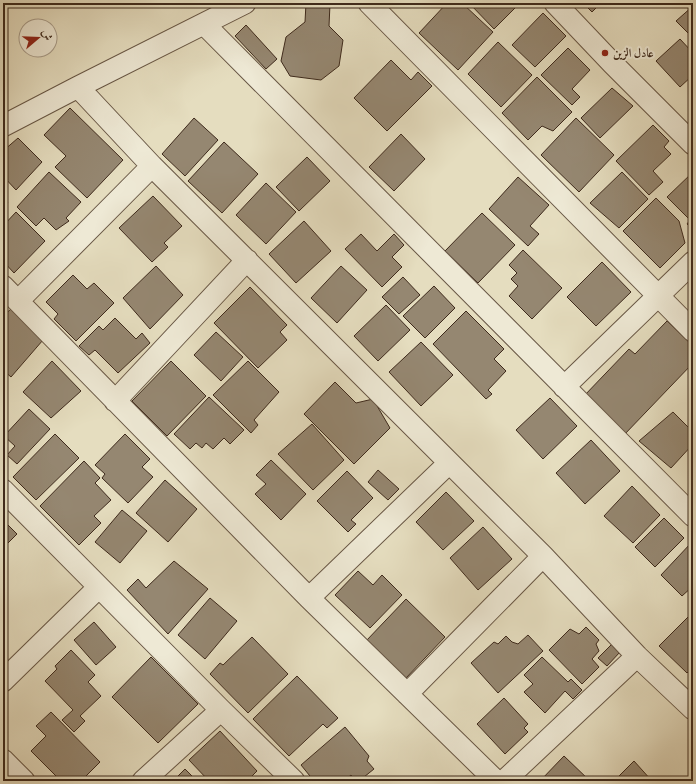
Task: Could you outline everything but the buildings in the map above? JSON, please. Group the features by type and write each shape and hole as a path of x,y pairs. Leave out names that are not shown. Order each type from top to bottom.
{"street":[{"path":"3,126 245,3"},
{"path":"369,3 693,331"},
{"path":"555,3 612,63 693,144"},
{"path":"204,24 693,516"},
{"path":"78,87 152,166 543,556 637,656 693,709"},
{"path":"18,301 152,166"},
{"path":"115,401 247,260"},
{"path":"564,386 693,262"},
{"path":"3,286 309,598 496,781"},
{"path":"309,598 449,463"},
{"path":"3,490 221,710 294,781"},
{"path":"407,694 543,556"},
{"path":"3,681 99,587"},
{"path":"504,781 637,656"},
{"path":"143,781 221,710"},
{"path":"3,760 24,781"}],"place":[{"name":"عادل الزين","path":"605,53"}]}
